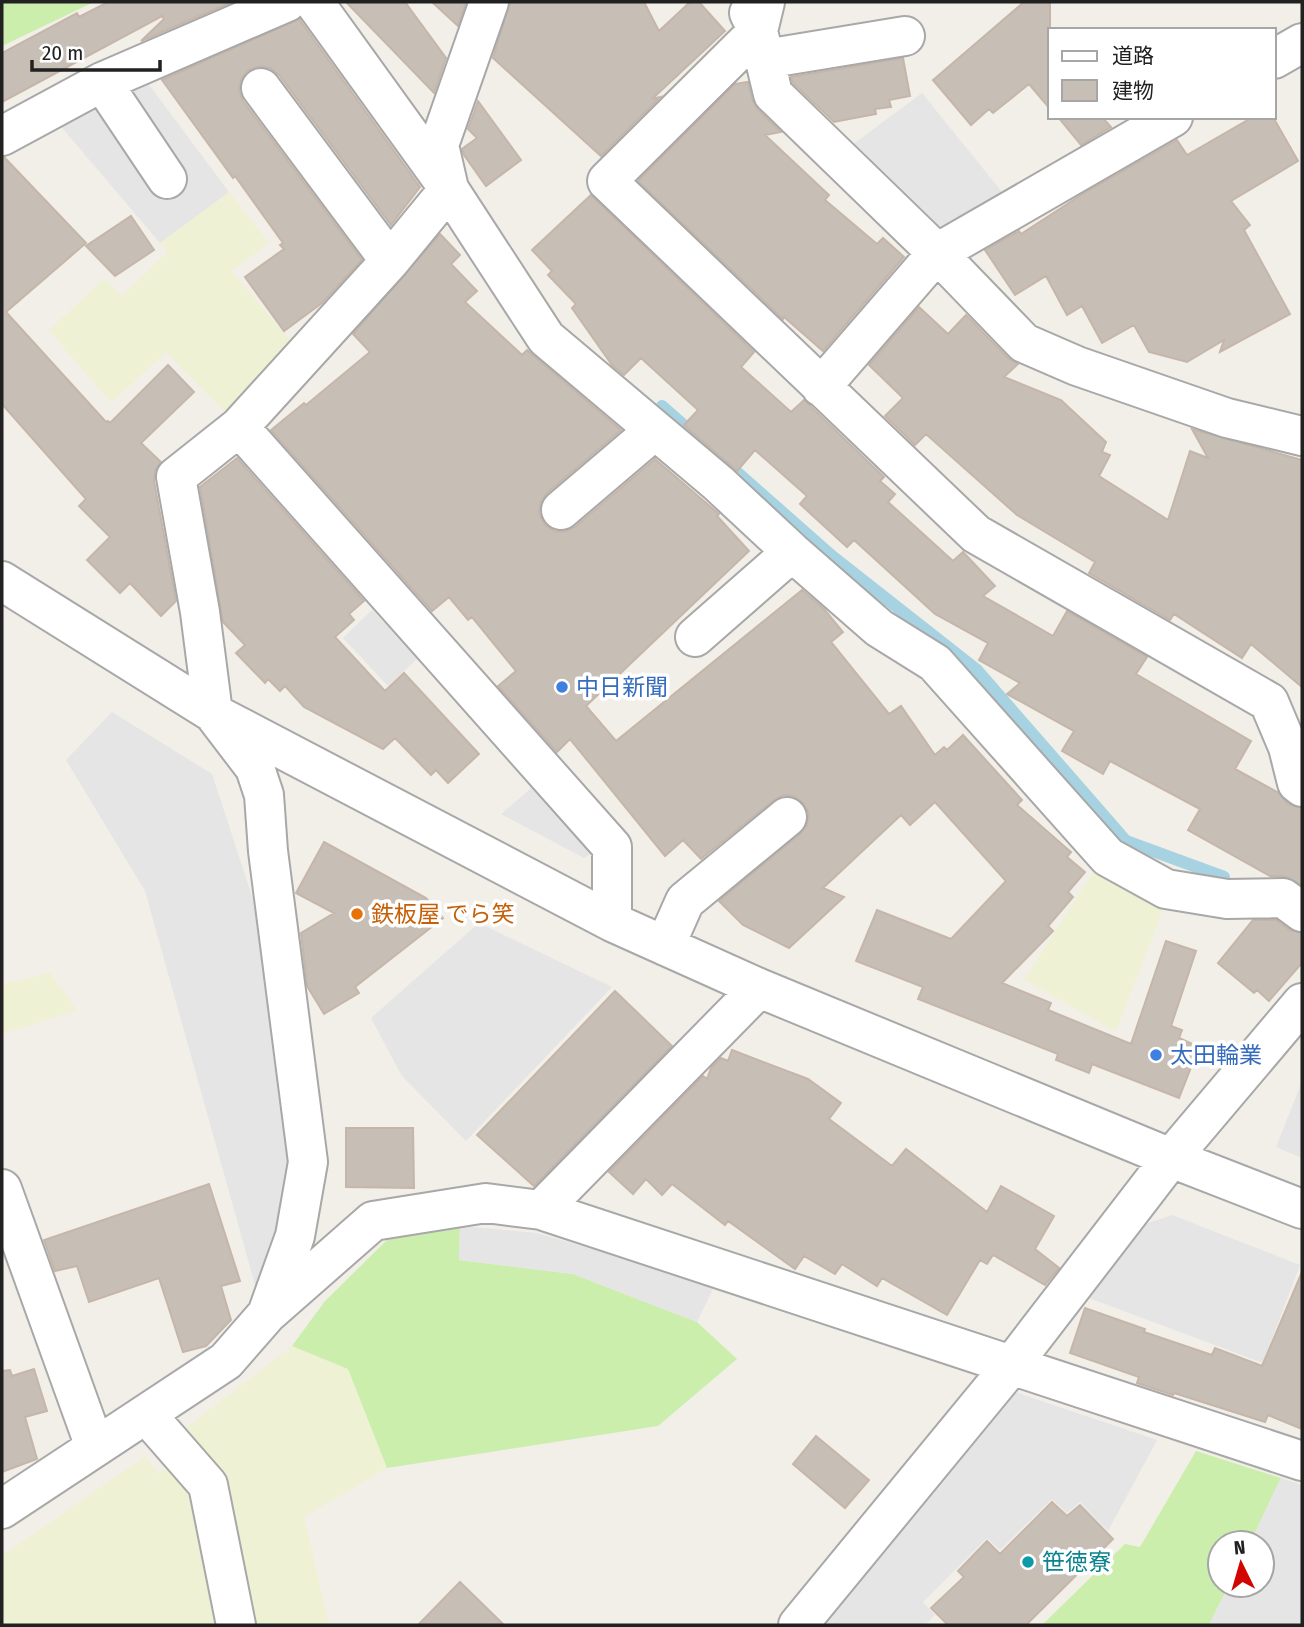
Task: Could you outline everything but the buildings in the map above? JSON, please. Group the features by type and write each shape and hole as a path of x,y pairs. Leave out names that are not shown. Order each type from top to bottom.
{"street":[{"path":"2,136 102,82 287,2"},
{"path":"314,2 449,189 546,338 718,483 879,628 935,663 1108,858 1166,889 1227,899 1283,898 1302,912"},
{"path":"449,189 439,145 489,2"},
{"path":"758,23 905,36"},
{"path":"758,23 773,94 937,253 1024,343 1076,366 1227,418 1302,436"},
{"path":"758,23 607,181 976,534 1269,702 1295,739 1297,783 1302,787"},
{"path":"1276,58 1302,43"},
{"path":"102,82 167,179"},
{"path":"261,89 390,261"},
{"path":"821,387 937,253 1170,119"},
{"path":"267,1314 296,1236 308,1162 268,851 264,795 255,768 214,713 200,612 176,477 239,427 390,261 449,189"},
{"path":"239,427 612,848 612,922"},
{"path":"561,510 655,430"},
{"path":"695,637 792,552"},
{"path":"7,590 214,713 612,922 759,988 1171,1158 1302,1209"},
{"path":"665,946 685,901 787,817"},
{"path":"541,1210 759,988"},
{"path":"798,1625 1011,1366 1171,1158 1302,1003"},
{"path":"2,1189 95,1447"},
{"path":"2,1509 226,1361 267,1314 373,1221 486,1203 541,1210 1302,1461"},
{"path":"145,1414 208,1485 236,1625"}],"green space":[{"path":"2,2 94,2 2,46"},
{"path":"229,192 269,243 231,271 294,345 225,412 166,352 111,403 49,330 104,279 122,296 168,252 160,243"},
{"path":"1097,866 1166,902 1116,1031 1024,980"},
{"path":"50,973 77,1010 2,1034 2,985"},
{"path":"433,1226 460,1226 459,1260 573,1274 697,1322 737,1359 658,1426 387,1468 348,1369 292,1346 325,1301 387,1240"},
{"path":"292,1346 348,1369 387,1468 304,1517 329,1625 244,1625 177,1435"},
{"path":"1196,1451 1281,1478 1257,1529 1206,1529 1206,1599 1222,1599 1209,1625 1042,1625 1125,1544 1140,1547"},
{"path":"145,1456 158,1474 174,1463 198,1488 222,1625 2,1625 2,1556"}],"shaded area":[{"path":"144,78 229,192 160,243 58,123"},
{"path":"922,93 1002,192 943,225 923,228 844,151"},
{"path":"372,610 418,658 388,686 343,638"},
{"path":"112,712 212,774 263,930 294,1175 280,1231 257,1292 145,891 66,760"},
{"path":"536,784 596,850 584,858 501,814"},
{"path":"479,923 612,987 466,1141 402,1076 371,1018"},
{"path":"1302,1084 1302,1158 1276,1147"},
{"path":"1172,1215 1300,1265 1263,1363 1086,1297 1145,1224"},
{"path":"460,1226 537,1233 715,1285 697,1322 573,1274 459,1260"},
{"path":"1009,1390 1157,1440 1108,1531 1080,1502 1067,1513 1052,1499 1000,1550 987,1538 923,1602 935,1615 925,1625 819,1625"},
{"path":"1281,1478 1302,1485 1302,1625 1209,1625 1222,1599 1276,1599 1276,1529 1257,1529"}],"waterway":[{"path":"662,406 832,556 977,670 1126,841 1224,877"}],"place":[{"name":"中日新聞","path":"562,687"},
{"name":"鉄板屋 でら笑","path":"357,914"},
{"name":"太田輪業","path":"1156,1055"},
{"name":"笹徳寮","path":"1028,1562"}]}
